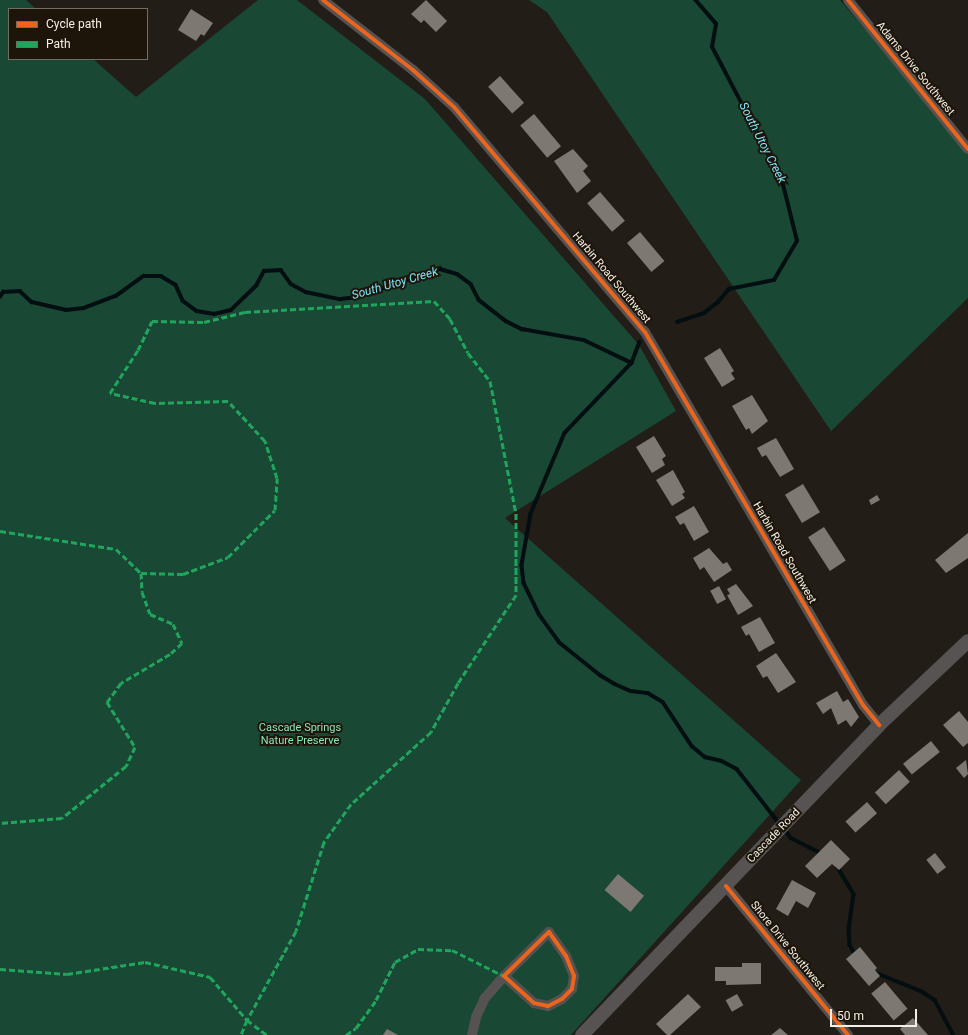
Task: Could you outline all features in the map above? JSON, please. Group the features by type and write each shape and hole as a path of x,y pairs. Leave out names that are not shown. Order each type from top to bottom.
{"main road":[{"name":"Cascade Road","path":"582,1035 879,725 968,640"}],"street":[{"name":"Harbin Road Southwest","path":"324,0 413,70 454,107 645,332 863,705 879,725"},
{"name":"Adams Drive Southwest","path":"848,0 968,149"},
{"name":"Shore Drive Southwest","path":"726,886 848,1035"},
{"path":"472,1035 476,1017 485,998 504,976 549,932 566,956 574,976 572,989 548,1006 534,1003 504,976"}],"green space":[{"name":"Cascade Springs Nature Preserve","path":"0,0 26,0 35,8 8,8 8,60 94,60 136,97 258,0 297,0 425,99 639,345 676,411 505,518 801,780 571,1035 0,1035"},
{"path":"529,0 840,0 968,149 968,298 831,431 547,12"}],"building":[{"path":"426,0 447,21 436,32 424,20 421,23 411,14"},
{"path":"191,9 213,23 204,36 201,34 196,41 178,30"},
{"path":"500,76 524,103 512,113 488,87"},
{"path":"534,114 561,146 547,158 520,126"},
{"path":"573,149 588,166 583,171 591,181 577,193 554,161"},
{"path":"600,192 625,221 612,232 587,203"},
{"path":"640,232 664,261 651,272 627,243"},
{"path":"720,348 734,371 731,373 735,379 722,387 704,358"},
{"path":"752,395 768,421 752,434 749,428 746,430 732,406"},
{"path":"654,436 666,456 662,459 665,465 652,473 636,447"},
{"path":"776,438 794,469 780,477 766,455 762,457 757,448"},
{"path":"673,470 685,492 682,494 685,498 672,506 656,480"},
{"path":"803,484 820,512 802,523 785,495"},
{"path":"877,495 880,500 871,505 869,500"},
{"path":"694,506 709,532 694,541 684,523 680,525 675,517"},
{"path":"824,527 846,561 830,571 808,537"},
{"path":"968,533 968,558 946,573 935,560"},
{"path":"709,548 723,564 727,562 732,570 714,582 704,567 700,570 693,558"},
{"path":"736,584 753,606 738,615 727,595 730,594 727,589"},
{"path":"719,586 726,599 717,604 710,591"},
{"path":"760,617 775,643 759,652 749,634 746,636 741,627"},
{"path":"776,653 796,682 778,693 767,676 763,678 756,666"},
{"path":"837,691 843,702 848,699 859,717 851,727 846,720 838,725 831,708 823,714 816,703"},
{"path":"959,711 968,722 968,743 963,747 943,725"},
{"path":"931,741 940,752 912,775 903,764"},
{"path":"966,760 968,774 964,778 956,768"},
{"path":"899,770 910,782 886,804 875,793"},
{"path":"867,802 877,813 855,833 845,821"},
{"path":"831,840 850,859 839,870 832,864 817,878 805,866"},
{"path":"935,853 946,867 937,874 926,860"},
{"path":"618,874 644,896 631,912 605,890"},
{"path":"792,880 816,893 808,908 796,901 788,916 776,909"},
{"path":"860,947 877,968 875,970 880,976 869,986 846,959"},
{"path":"742,963 761,963 761,984 726,985 726,981 715,981 715,967 742,967"},
{"path":"885,982 907,1009 894,1020 871,994"},
{"path":"688,994 701,1007 670,1035 667,1035 656,1024"},
{"path":"737,994 743,1005 732,1012 726,1000"},
{"path":"913,1018 928,1035 905,1035 900,1029"},
{"path":"780,1028 788,1035 771,1035"},
{"path":"387,1029 398,1035 383,1035"}],"waterway":[{"name":"South Utoy Creek","path":"677,322 704,313 718,302 729,289 774,280 797,241 782,181 712,47 716,24 695,0"},
{"name":"South Utoy Creek","path":"0,297 3,292 20,291 32,302 66,310 84,308 116,296 144,276 161,276 176,285 183,301 197,311 214,314 231,310 256,286 264,271 281,270 291,284 306,292 340,299 358,297 440,269 457,274 471,284 479,300 506,321 522,329 584,340 632,363"},
{"path":"640,342 632,363 565,433 531,514 522,565 524,583 539,614 559,642 600,675 615,684 631,691 648,693 663,702 692,746 705,757 722,761 737,769 780,824"},
{"path":"784,828 791,838 823,854"},
{"path":"837,866 854,894 849,928 850,945 856,956"},
{"path":"874,972 921,991 935,1000 954,1035"}],"marked path":[{"path":"141,573 183,574 228,557 275,510 277,478 265,441 228,401 155,403 110,393 138,350 152,321 204,322 245,312 434,301 450,319 468,353 490,381 516,514 516,595 458,683 431,732 351,804 324,842 296,931 247,1020 241,1035"},
{"path":"0,531 116,549 141,573 142,592 150,614 173,624 182,643 170,654 121,683 107,702 135,747 126,766 62,818 0,823"},
{"path":"346,1035 356,1028 376,1000 395,962 418,949 452,950 504,976"},
{"path":"0,969 67,974 145,962 210,977 247,1020 267,1035"}],"cycle path":[{"path":"323,0 413,70 454,107 645,332 863,705 879,725"},
{"path":"848,0 968,149"},
{"path":"726,886 848,1035"},
{"path":"549,932 566,956 574,976 572,989 562,999 548,1006 534,1003 504,976 549,932"}]}
